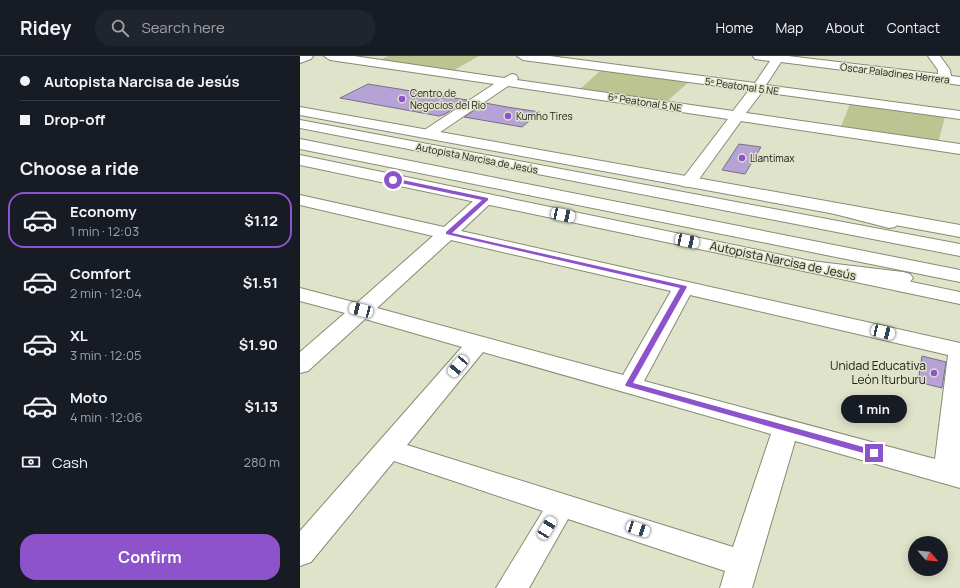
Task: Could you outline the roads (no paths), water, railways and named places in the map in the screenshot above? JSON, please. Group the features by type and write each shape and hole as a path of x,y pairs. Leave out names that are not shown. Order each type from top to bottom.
{"main road":[{"path":"300,59 307,56"},
{"name":"6º Peatonal 5 NE","path":"330,56 960,149"},
{"name":"5º Peatonal 5 NE","path":"524,56 545,57 758,88 960,115"},
{"name":"Óscar Paladines Herrera","path":"759,56 779,57 960,81"},
{"path":"934,56 944,70 945,79"},
{"path":"428,134 545,57"},
{"path":"688,182 735,116 758,88 779,57"},
{"name":"Autopista Narcisa de Jesús","path":"300,111 960,231"},
{"name":"Autopista Narcisa de Jesús","path":"300,124 960,250"},
{"name":"Autopista Narcisa de Jesús","path":"300,144 960,276"},
{"name":"Autopista Narcisa de Jesús","path":"300,160 960,298"},
{"path":"300,365 486,199"},
{"path":"300,200 960,350 954,475 300,294"},
{"path":"833,208 960,241"},
{"path":"811,267 960,286"},
{"path":"629,385 684,287"},
{"path":"300,554 478,343"},
{"path":"389,449 562,504 740,576 786,428"},
{"path":"512,588 562,504"}],"place":[{"name":"Centro de Negocios del Rio","path":"402,99"},
{"name":"Kumho Tires","path":"508,116"},
{"name":"Llantimax","path":"742,158"},
{"name":"Unidad Educativa León Iturburu","path":"934,373"}]}
